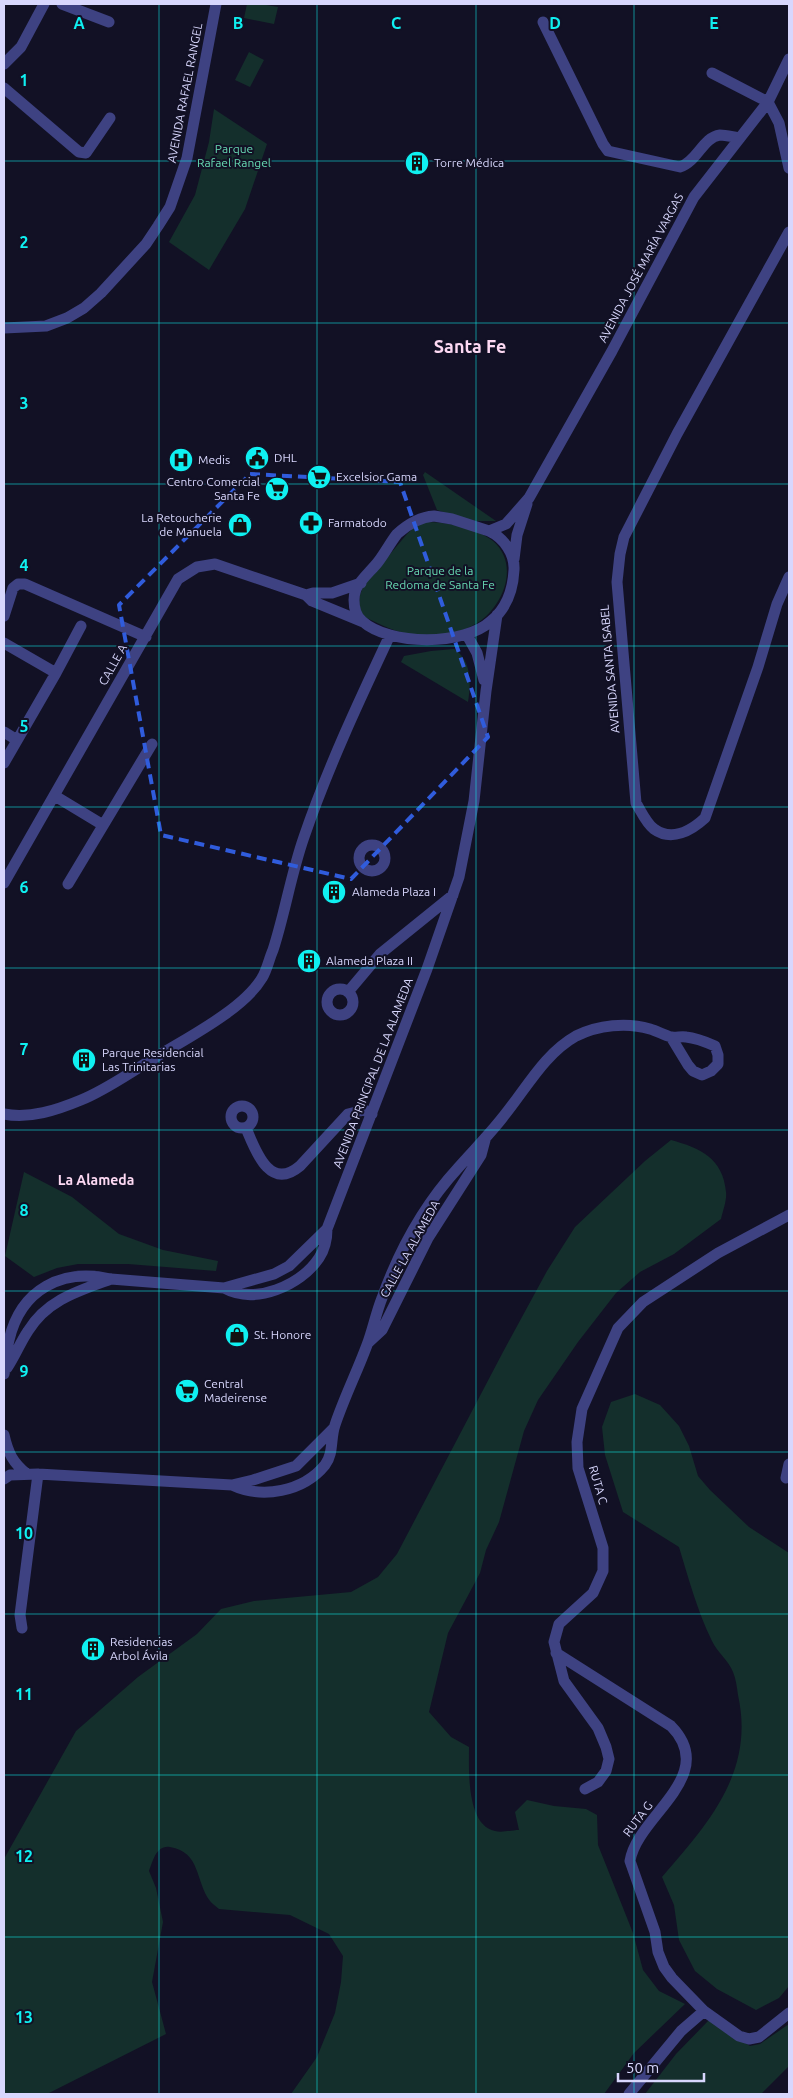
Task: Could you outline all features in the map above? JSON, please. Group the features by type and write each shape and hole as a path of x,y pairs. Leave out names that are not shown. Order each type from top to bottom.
{"street":[{"path":"4,64 21,47 44,4"},
{"path":"62,4 109,22"},
{"name":"AVENIDA RAFAEL RANGEL","path":"4,328 46,326 67,318 84,308 102,293 146,244 158,226 170,207 188,158 216,4"},
{"path":"543,22 603,144 608,150 680,167 691,162 712,137 723,135 740,138"},
{"name":"AVENIDA JOSÉ MARÍA VARGAS","path":"490,531 506,524 529,498 612,351 694,197 768,102 789,59"},
{"path":"712,73 768,102 779,123 789,168"},
{"path":"4,88 79,152 86,153 110,118"},
{"name":"AVENIDA SANTA ISABEL","path":"789,232 677,434 624,537 620,554 617,582 636,803 655,829 666,834 682,834 694,828 705,818 758,667 777,604 789,577"},
{"name":"AVENIDA JOSÉ MARÍA VARGAS","path":"514,562 518,535 529,498"},
{"path":"434,516 444,518 495,533 506,544 514,562 512,588 508,600 497,616 490,622 467,635 423,640 390,635 363,622 356,612 354,600 356,588 361,584 397,534 420,518 434,516"},
{"name":"CALLE A","path":"4,883 178,579 197,566 215,564 306,595 312,601 363,622"},
{"path":"4,616 13,588 18,584 25,584 146,637"},
{"name":"CALLE A","path":"306,595 332,593 361,584"},
{"name":"AVENIDA PRINCIPAL DE LA ALAMEDA","path":"224,1288 234,1294 265,1294 276,1291 306,1272 319,1259 326,1242 327,1229 372,1114 453,895 463,860 469,830 497,616"},
{"path":"4,763 81,626"},
{"path":"4,1114 26,1116 41,1113 80,1100 102,1090 201,1030 237,1004 256,986 264,973 278,935 303,838 350,720 390,635"},
{"name":"AVENIDA PRINCIPAL DE LA ALAMEDA","path":"467,635 481,664 486,691"},
{"path":"4,643 56,673"},
{"path":"4,732 17,740"},
{"path":"68,884 152,744"},
{"path":"55,796 103,825"},
{"path":"348,992 380,954 453,895"},
{"name":"CALLE LA ALAMEDA","path":"232,1485 243,1490 276,1492 290,1489 303,1482 325,1464 332,1451 334,1428 368,1343 382,1298 400,1252 425,1211 457,1168 486,1138 550,1057 577,1036 591,1030 621,1026 650,1029 671,1037"},
{"path":"246,1128 263,1165 270,1170 286,1174 293,1172 300,1166 348,1114 364,1110 372,1114"},
{"name":"CALLE LA ALAMEDA","path":"368,1343 382,1330 428,1238 481,1155 486,1138"},
{"name":"RUTA C","path":"585,1789 598,1782 606,1771 609,1759 608,1753 598,1728 564,1681 554,1642 559,1624 593,1593 603,1571 603,1548 578,1468 577,1442 582,1409 618,1328 643,1302 718,1253 789,1215"},
{"name":"AVENIDA PRINCIPAL DE LA ALAMEDA","path":"4,1372 9,1340 21,1309 37,1292 60,1280 79,1276 95,1276 111,1279 224,1288 274,1274 289,1266 327,1229"},
{"path":"414,1230 428,1238"},
{"path":"289,1266 292,1281"},
{"name":"AVENIDA PRINCIPAL DE LA ALAMEDA","path":"4,1372 34,1322 49,1306 70,1294 111,1279"},
{"path":"37,1292 49,1306"},
{"name":"CALLE LA ALAMEDA","path":"4,1479 10,1475 33,1474 232,1485 296,1466 334,1428"},
{"path":"4,1435 9,1456 17,1467 33,1474 20,1615 22,1628"},
{"path":"786,1478 789,1464"},
{"path":"296,1466 303,1482"},
{"name":"RUTA G","path":"556,1653 671,1726 679,1734 684,1745 687,1757 679,1784 670,1800 638,1839 632,1850 630,1862 655,1932 658,1952 664,1967 704,2011 739,2036 749,2039 759,2037 789,2013"},
{"path":"629,2094 681,2031 704,2011"}],"highlighted area":[{"path":"250,474 400,482 488,737 351,879 161,835 119,605"}],"green space":[{"path":"247,4 278,7 274,24 244,18"},
{"path":"249,52 264,60 250,87 235,80"},
{"name":"Parque Rafael Rangel","path":"214,109 267,144 245,209 209,270 169,242 195,195 209,142"},
{"path":"425,472 496,521 471,521 437,510 423,475"},
{"name":"Parque de la Redoma de Santa Fe","path":"424,522 451,524 478,532 493,541 502,551 507,575 499,600 482,619 466,629 439,635 412,635 362,616 359,600 364,585 407,534 414,527"},
{"path":"454,649 464,659 469,673 470,688 468,702 401,662 404,656"},
{"path":"671,1140 700,1151 715,1163 724,1180 726,1195 721,1219 674,1254 640,1272 616,1293 578,1342 538,1400 524,1431 499,1522 486,1550 480,1573 448,1633 429,1712 451,1737 469,1747 471,1795 474,1808 486,1827 498,1832 519,1830 515,1812 527,1800 554,1806 586,1809 597,1815 598,1845 633,1933 643,1970 659,1991 685,2004 634,2053 604,2094 291,2094 317,2057 335,2013 341,1982 343,1956 329,1934 290,1915 219,1909 205,1893 196,1868 187,1855 180,1850 165,1847 161,1848 156,1854 149,1871 156,1888 163,1922 152,1982 166,2034 47,2094 4,2094 4,1859 76,1731 138,1677 197,1634 221,1609 254,1601 351,1592 378,1577 397,1554 547,1271 575,1227 645,1161"},
{"path":"24,1172 72,1197 119,1234 163,1250 218,1261 216,1271 128,1264 78,1264 57,1268 34,1277 5,1256"},
{"path":"635,1394 660,1405 679,1426 689,1446 698,1476 710,1490 749,1527 789,1553 789,1986 779,1998 756,2010 717,1989 695,1971 679,1940 674,1905 662,1877 711,1816 724,1794 734,1772 740,1748 742,1722 734,1675 729,1664 714,1645 702,1618 679,1547 623,1512 605,1455 602,1427 611,1402"},
{"path":"709,2020 750,2046 760,2044 789,2024 789,2066 761,2094 645,2094 676,2054"}],"place":[{"name":"Torre Médica","path":"417,163"},
{"name":"DHL","path":"257,458"},
{"name":"Medis","path":"181,460"},
{"name":"Excelsior Gama","path":"319,477"},
{"name":"Centro Comercial Santa Fe","path":"277,489"},
{"name":"Farmatodo","path":"311,523"},
{"name":"La Retoucherie de Manuela","path":"240,525"},
{"name":"Alameda Plaza I","path":"334,892"},
{"name":"Alameda Plaza II","path":"309,961"},
{"name":"Parque Residencial Las Trinitarias","path":"84,1060"},
{"name":"St. Honore","path":"237,1335"},
{"name":"Central Madeirense","path":"187,1391"},
{"name":"Residencias Arbol Ávila","path":"93,1649"}],"district":[{"name":"Santa Fe","path":"470,347"},
{"name":"La Alameda","path":"96,1180"}]}
